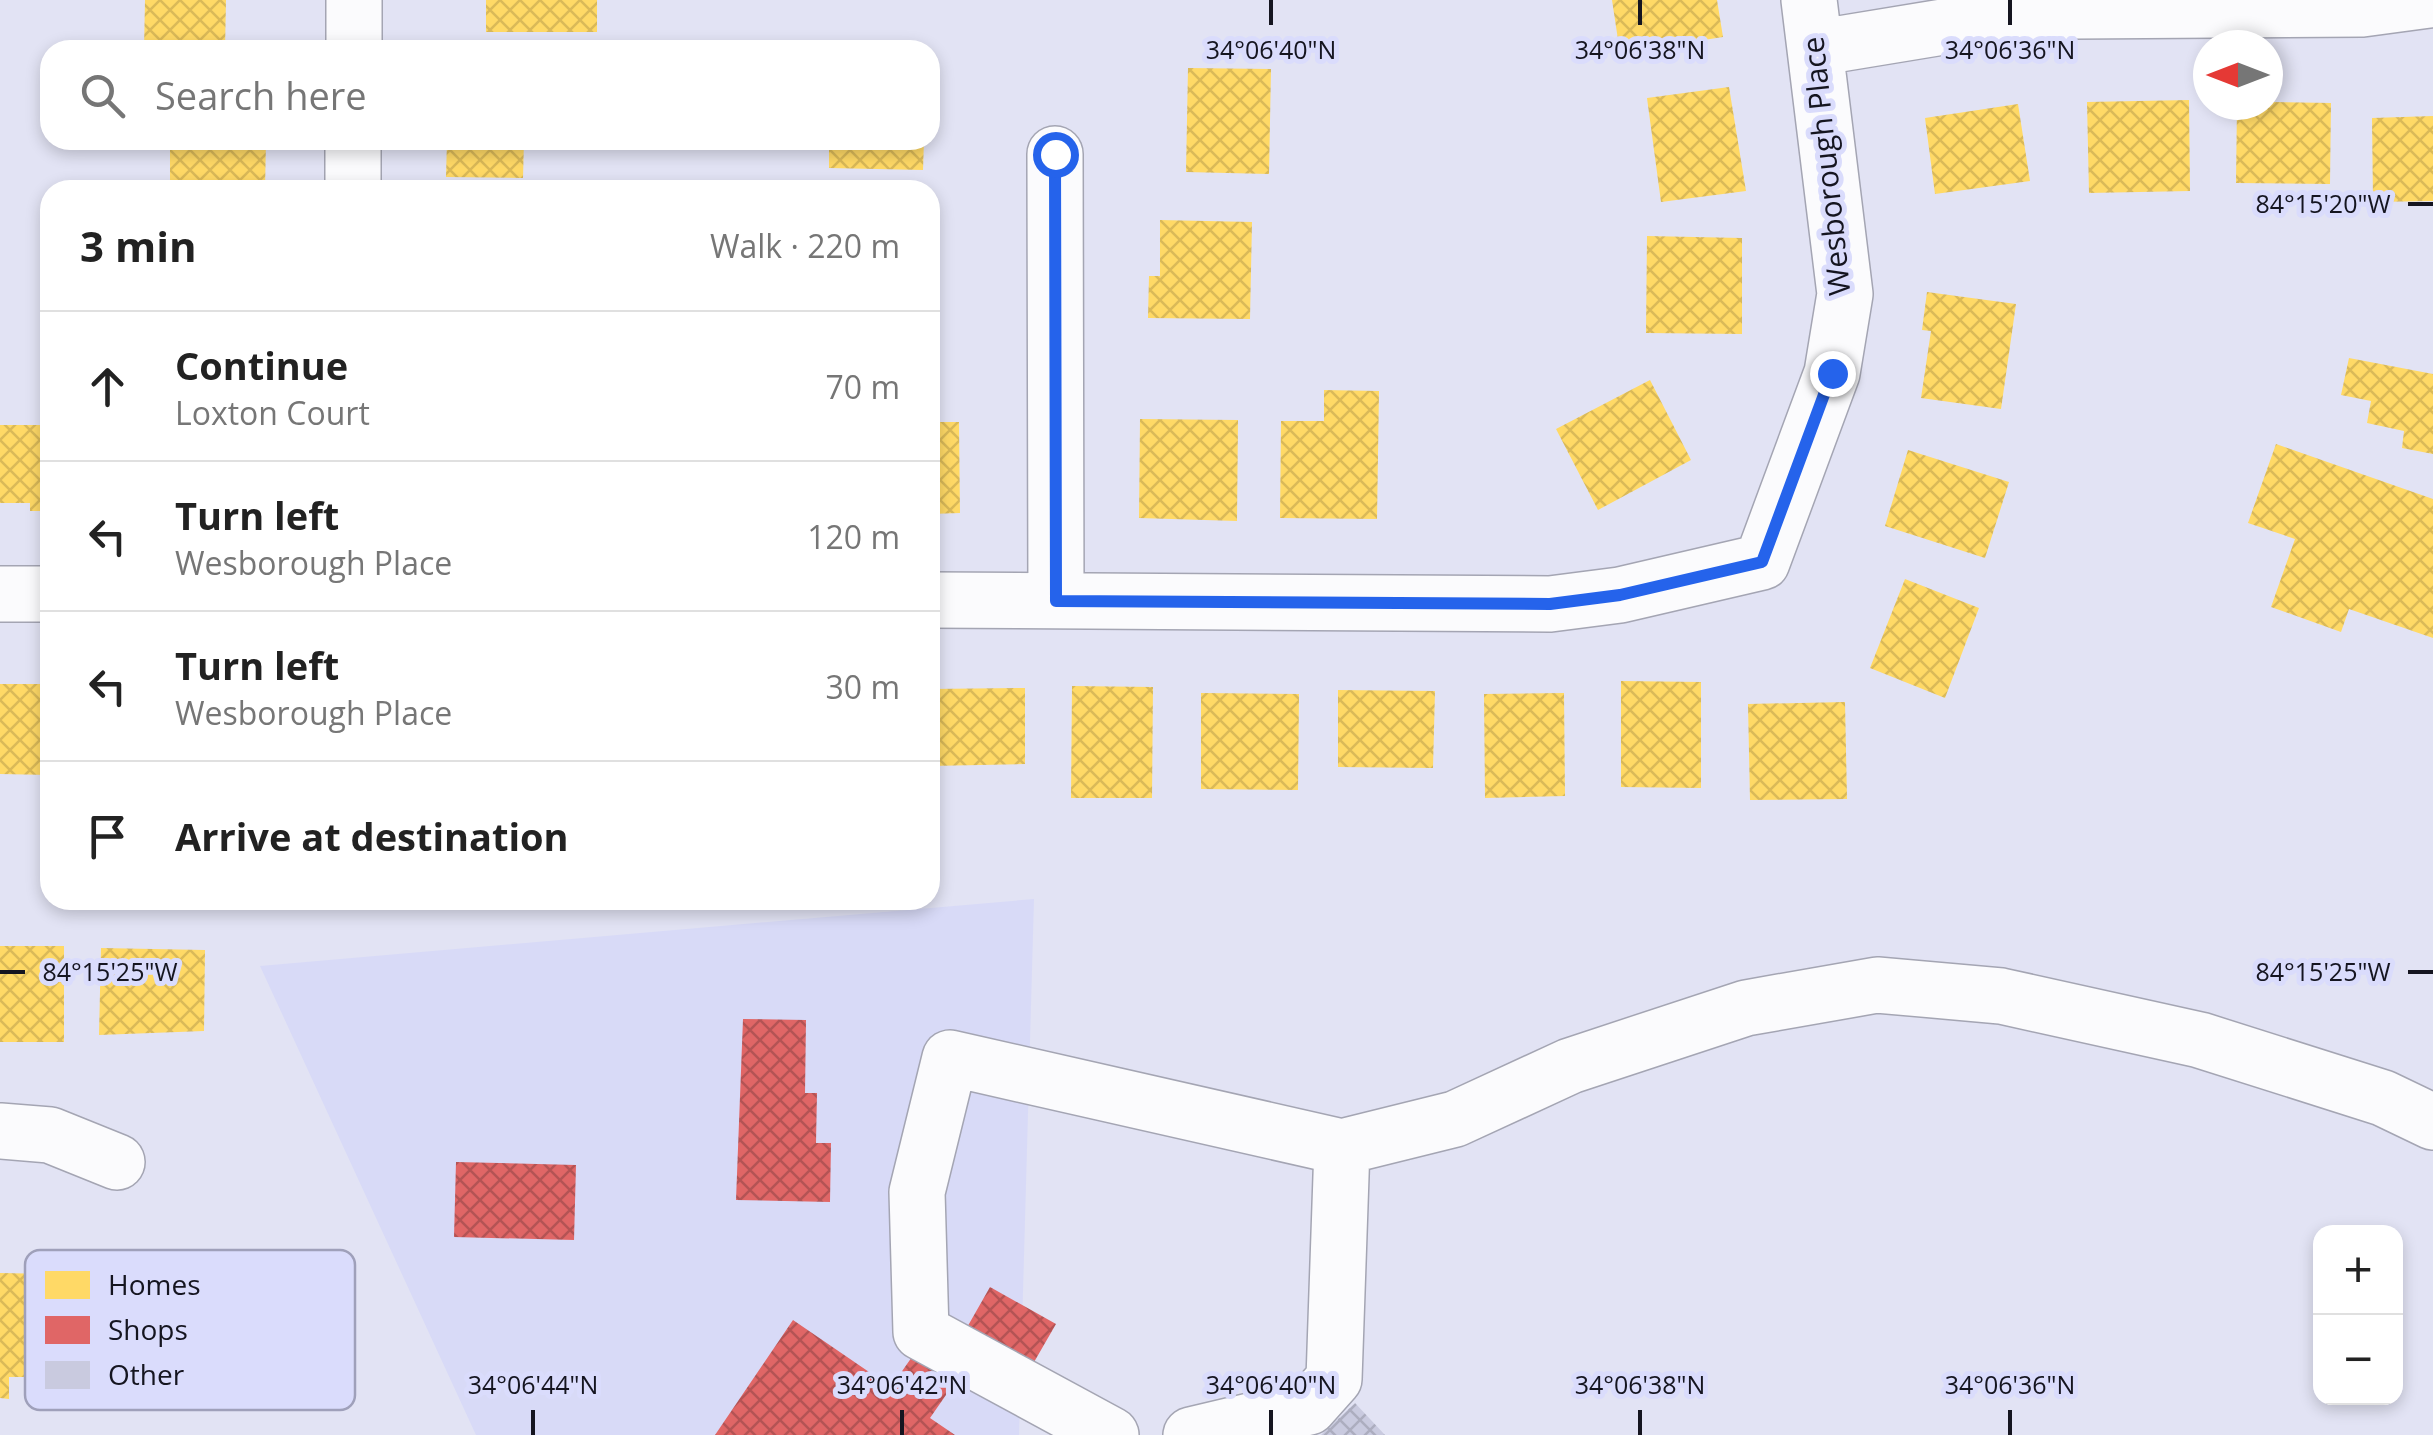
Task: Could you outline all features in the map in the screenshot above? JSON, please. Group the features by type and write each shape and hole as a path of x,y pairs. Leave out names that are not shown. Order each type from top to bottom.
{"street":[{"path":"354,0 354,40"},
{"path":"1812,24 2054,13 2362,9 2428,0"},
{"name":"Wesborough Place","path":"940,600 1550,604 1620,595 1762,562 1832,373 1842,334 1842,254 1812,24"},
{"path":"352,180 353,150"},
{"path":"1055,154 1056,601"},
{"path":"0,594 40,594"},
{"path":"1111,1435 921,1332 917,1192 950,1058 1342,1147 1455,1119 1570,1066 1746,1008 1877,985 2001,996 2200,1040 2383,1098 2433,1122"},
{"path":"0,1131 50,1135 117,1162"},
{"path":"1191,1435 1309,1407 1334,1378 1342,1147"}],"shaded area":[{"path":"1034,899 1019,1435 476,1435 260,966"}],"building: Homes":[{"path":"145,0 226,0 225,40 144,40"},
{"path":"486,0 597,0 597,32 486,32"},
{"path":"1612,0 1717,0 1723,37 1620,53"},
{"path":"1188,68 1271,69 1269,174 1186,172"},
{"path":"1729,87 1746,191 1661,202 1647,98"},
{"path":"2189,100 2190,191 2089,193 2087,102"},
{"path":"2283,102 2331,103 2330,184 2236,183 2237,120 2283,120"},
{"path":"2018,104 2030,181 1935,194 1925,118"},
{"path":"2433,116 2433,201 2373,202 2372,118"},
{"path":"170,150 266,150 265,180 170,180"},
{"path":"447,150 524,150 523,178 446,177"},
{"path":"829,150 924,150 923,170 829,168"},
{"path":"1160,220 1252,222 1250,319 1148,318 1149,276 1160,276"},
{"path":"1647,236 1742,238 1742,334 1646,333"},
{"path":"1927,292 2016,304 2001,409 1921,398 1931,331 1922,330"},
{"path":"2349,358 2433,374 2433,454 2402,448 2404,431 2367,423 2371,401 2341,395"},
{"path":"1650,380 1691,460 1598,510 1556,429"},
{"path":"1324,390 1379,391 1377,519 1280,518 1281,421 1324,421"},
{"path":"1140,419 1238,420 1237,521 1139,518"},
{"path":"940,422 959,422 960,513 940,514"},
{"path":"0,425 40,425 40,511 30,511 30,503 0,503"},
{"path":"2276,444 2433,499 2433,638 2349,609 2341,632 2271,607 2295,539 2248,523"},
{"path":"1908,450 2009,482 1985,558 1885,526"},
{"path":"1905,579 1979,608 1945,698 1870,668"},
{"path":"1621,681 1701,682 1701,788 1621,787"},
{"path":"0,684 40,684 40,775 0,774"},
{"path":"1072,686 1153,687 1152,798 1071,798"},
{"path":"1025,688 1025,764 940,766 940,689"},
{"path":"1338,690 1435,691 1433,768 1338,767"},
{"path":"1201,693 1299,694 1298,790 1201,789"},
{"path":"1564,693 1565,796 1485,798 1484,694"},
{"path":"1845,702 1847,799 1750,800 1748,704"},
{"path":"0,946 64,946 64,1042 0,1042"},
{"path":"101,948 205,950 204,1031 99,1035"},
{"path":"0,1273 25,1273 25,1377 9,1377 9,1399 0,1398"}],"building: Shops":[{"path":"743,1019 806,1020 805,1093 817,1093 816,1143 831,1143 830,1202 736,1200"},
{"path":"456,1162 576,1165 574,1240 454,1237"},
{"path":"990,1287 1056,1324 1026,1376 961,1338"},
{"path":"793,1320 891,1387 914,1354 955,1382 930,1418 955,1435 715,1435"}],"building: Other":[{"path":"1355,1403 1385,1435 1321,1435"}],"route":[{"path":"1055,154 1056,601 1550,604 1620,595 1762,562 1832,373"}]}
